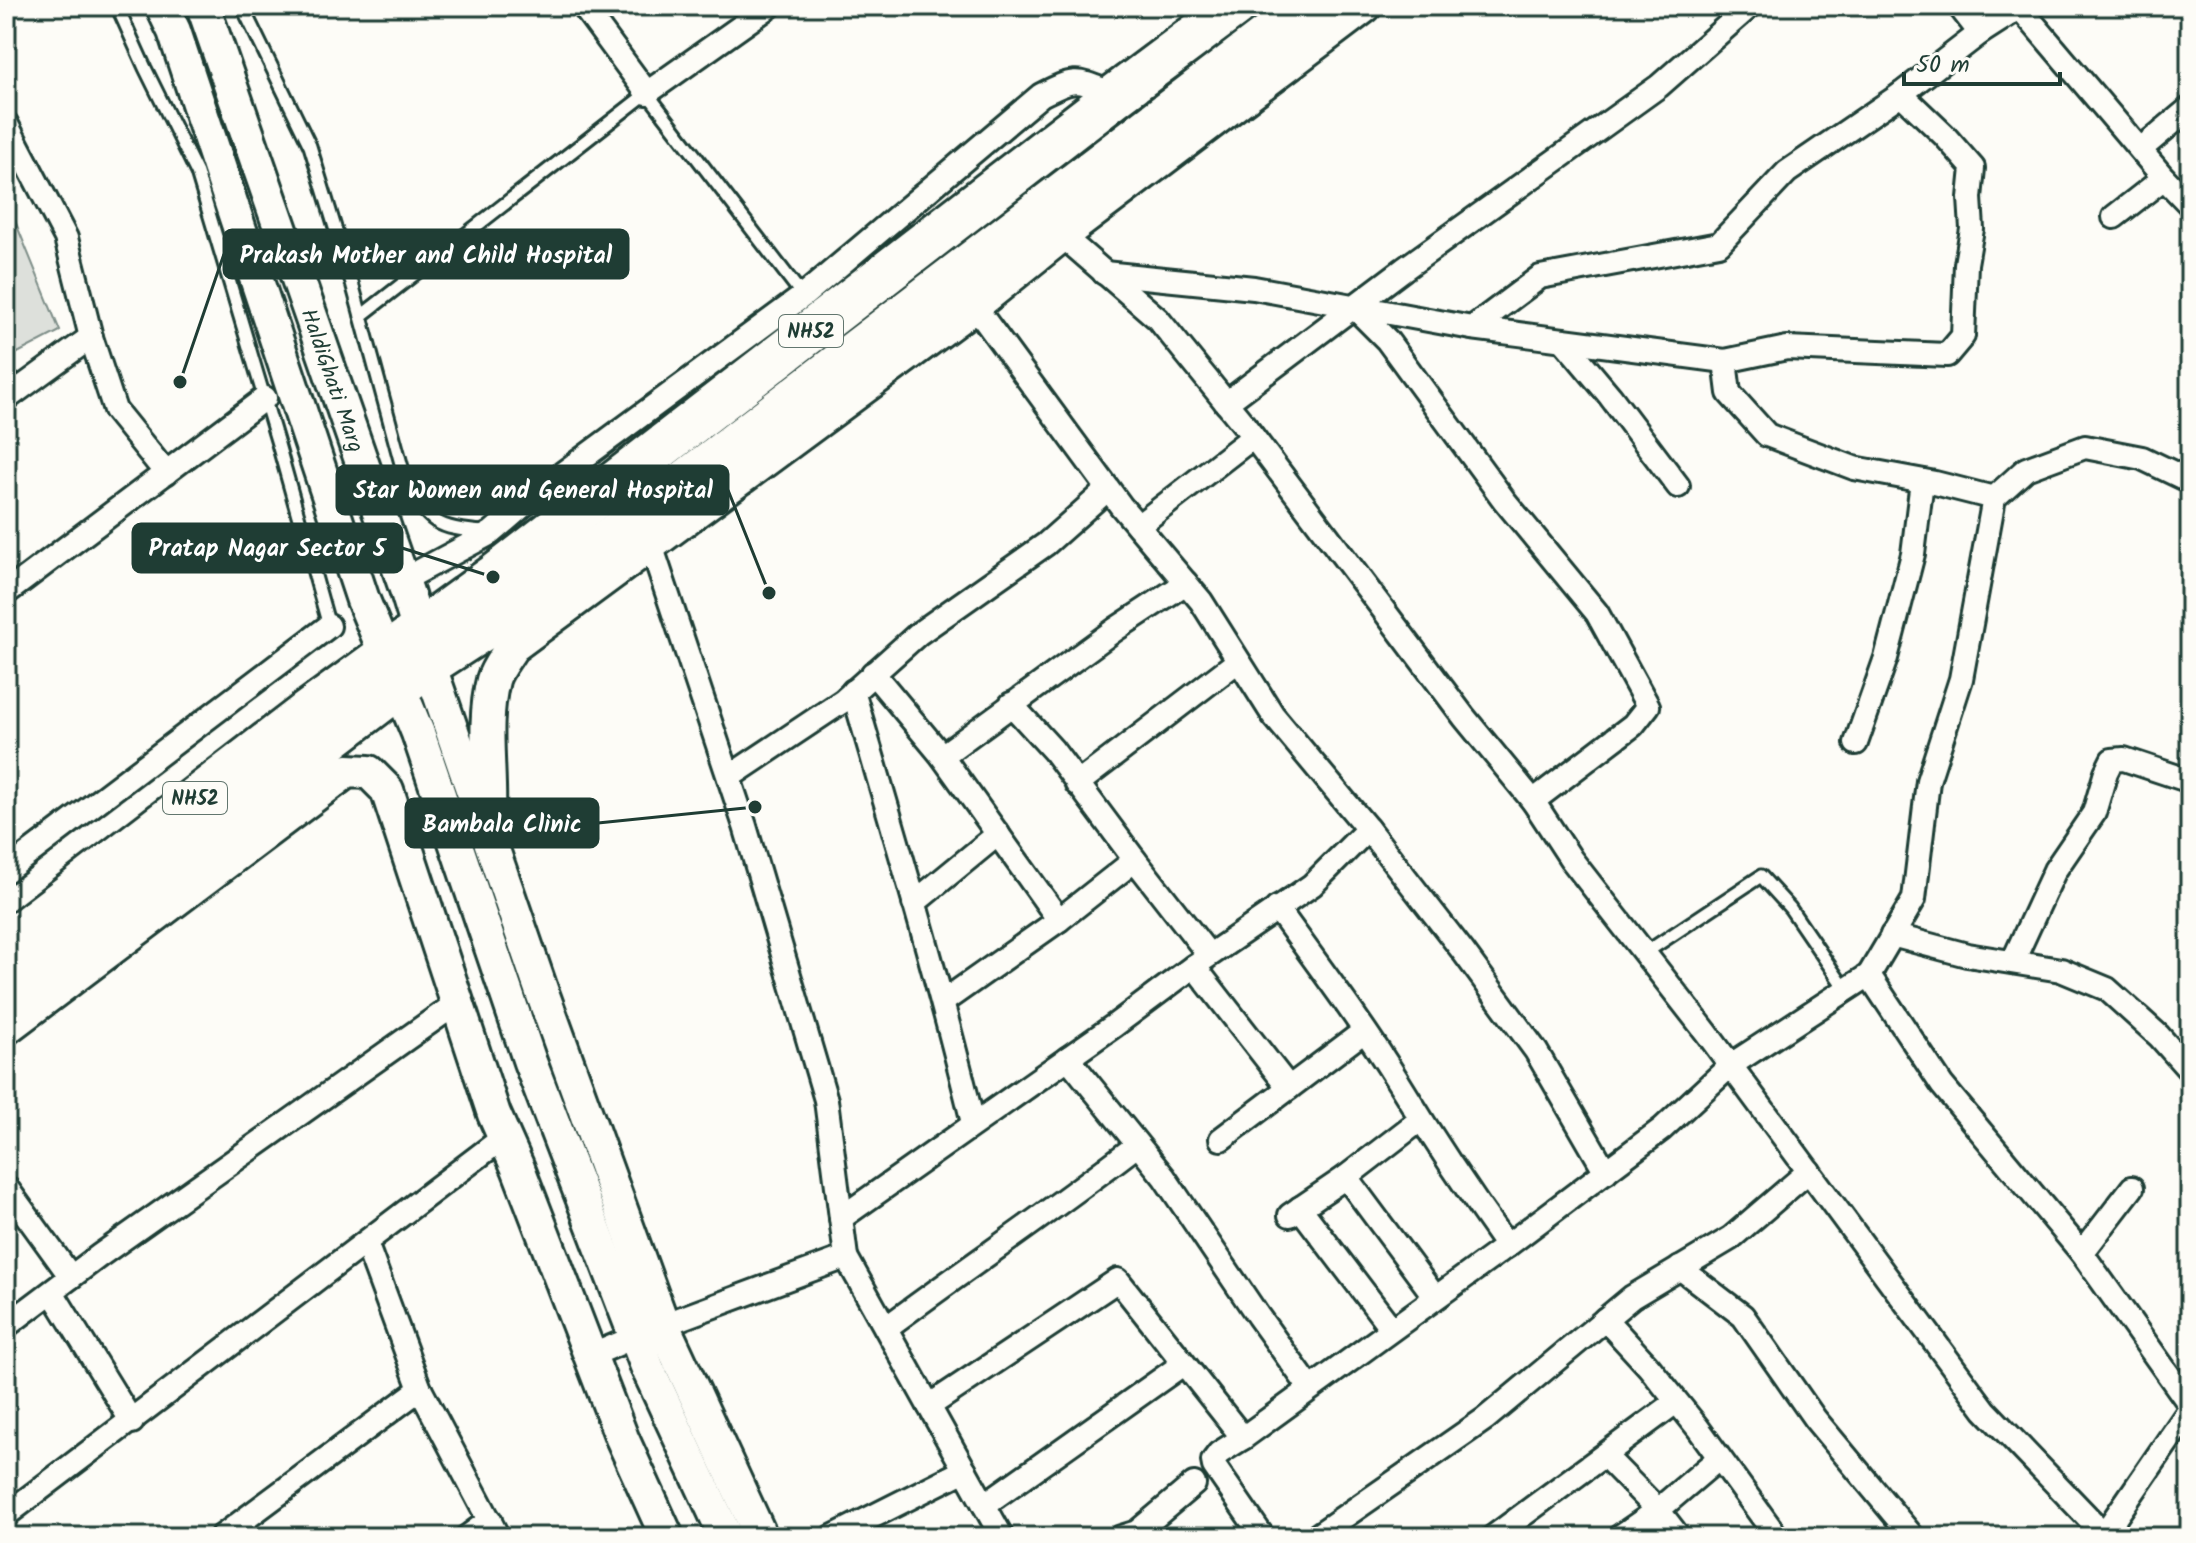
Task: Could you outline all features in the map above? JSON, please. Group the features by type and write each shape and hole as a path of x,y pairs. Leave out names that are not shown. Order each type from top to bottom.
{"highway":[{"name":"NH52","path":"6,987 181,851 408,659 506,568 1235,6"},
{"name":"NH52","path":"6,944 408,659 519,606 643,532 1049,224 1308,6"}],"street":[{"name":"HaldiGhati Marg","path":"162,6 174,31 363,600 408,659"},
{"name":"HaldiGhati Marg","path":"203,6 403,580 408,659"},
{"path":"583,6 647,93 770,6"},
{"path":"1365,6 1049,224 1158,319 1226,403 1464,717 1533,801 1571,859 1731,1065 1985,1410 2103,1536 2190,1407 2082,1253 1942,1085 1869,975"},
{"path":"1226,403 1659,86 1750,6"},
{"path":"1959,6 1980,33"},
{"path":"1472,328 1540,277 1719,244 1787,172 2021,7 2190,205"},
{"path":"403,580 491,533 548,484 803,296 1041,95 1069,81 1086,83 1116,95"},
{"path":"1104,273 1254,288 1472,328 1725,361 1787,348 1947,355 1963,336 1966,264 1972,229 1970,198 1973,168 1901,94"},
{"path":"2142,148 2190,108"},
{"path":"6,123 12,151 66,238 91,337 115,410 166,473"},
{"path":"2114,217 2164,178"},
{"path":"963,292 1108,489 1201,601 1273,715 1368,829 1536,1051 1606,1172"},
{"path":"1354,307 1387,340 1504,500 1597,613 1648,706 1633,725 1533,801"},
{"path":"6,399 91,337"},
{"path":"1563,340 1678,486"},
{"path":"1725,361 1729,393 1767,435 1854,468 1994,498"},
{"path":"6,593 265,398"},
{"path":"1138,526 1253,437"},
{"path":"1263,1537 1214,1466 1213,1461 1219,1453 1606,1172 1662,1129 1731,1065 1869,975 1914,899 1928,781 1961,679 1994,498 2026,469 2085,447 2142,458 2190,481"},
{"path":"1856,743 1886,658 1913,554 1922,481"},
{"path":"729,777 853,691 918,634 1046,544 1108,489"},
{"path":"488,833 491,780 487,715 494,677 512,647 643,532 729,777 826,1100 846,1257 1002,1537"},
{"path":"942,756 1011,704 1186,583"},
{"path":"6,871 329,626"},
{"path":"408,659 488,833 543,995 649,1331 726,1537"},
{"path":"408,659 418,733 530,1062 649,1331 761,1537"},
{"path":"1077,784 1238,661"},
{"path":"873,673 942,756 1059,920"},
{"path":"853,691 944,1001 973,1123"},
{"path":"1011,704 1053,750 1135,860 1289,1088"},
{"path":"2013,961 2055,870 2094,813 2112,760 2124,759 2190,781"},
{"path":"6,1028 347,771 369,772 387,790 504,1137 622,1438 667,1537"},
{"path":"841,1218 1312,885 1368,829"},
{"path":"914,903 998,834"},
{"path":"944,1001 1059,920 1135,860"},
{"path":"1277,908 1507,1246"},
{"path":"1892,935 1967,955 2061,970 2107,989 2159,1036 2190,1071"},
{"path":"6,1326 457,1003"},
{"path":"1221,1139 1363,1032"},
{"path":"1068,1058 1164,1177 1310,1388"},
{"path":"1391,1328 1294,1212 1420,1120"},
{"path":"6,1515 504,1137"},
{"path":"886,1328 978,1259 1058,1206 1137,1145"},
{"path":"1315,1537 1485,1419 1632,1297 1731,1238 1809,1171"},
{"path":"1346,1177 1435,1297"},
{"path":"6,1187 71,1277"},
{"path":"2082,1253 2132,1188"},
{"path":"366,1243 420,1389 494,1528 467,1537"},
{"path":"590,1356 846,1257"},
{"path":"1680,1268 1743,1316 1815,1419 1913,1537"},
{"path":"929,1406 1118,1280 1243,1438"},
{"path":"52,1292 132,1422"},
{"path":"1605,1319 1676,1402 1777,1537"},
{"path":"984,1505 1183,1364"},
{"path":"221,1537 420,1389"},
{"path":"1493,1537 1676,1402"},
{"path":"1605,1456 1658,1510 1679,1537"},
{"path":"1619,1537 1658,1510 1718,1459"},
{"path":"832,1537 965,1470"},
{"path":"1121,1537 1137,1532 1194,1484"}],"lane":[{"path":"117,6 197,173 329,626"},
{"path":"242,6 310,146 406,482 433,521 453,529 491,533"},
{"path":"361,316 647,93 803,296"},
{"path":"1645,953 1761,876 1790,908 1846,990"}],"shaded area":[{"path":"6,199 60,331 6,359"}],"place":[{"name":"Prakash Mother and Child Hospital","path":"180,382"},
{"name":"Pratap Nagar Sector 5","path":"493,577"},
{"name":"Star Women and General Hospital","path":"769,593"},
{"name":"Bambala Clinic","path":"755,807"}]}
